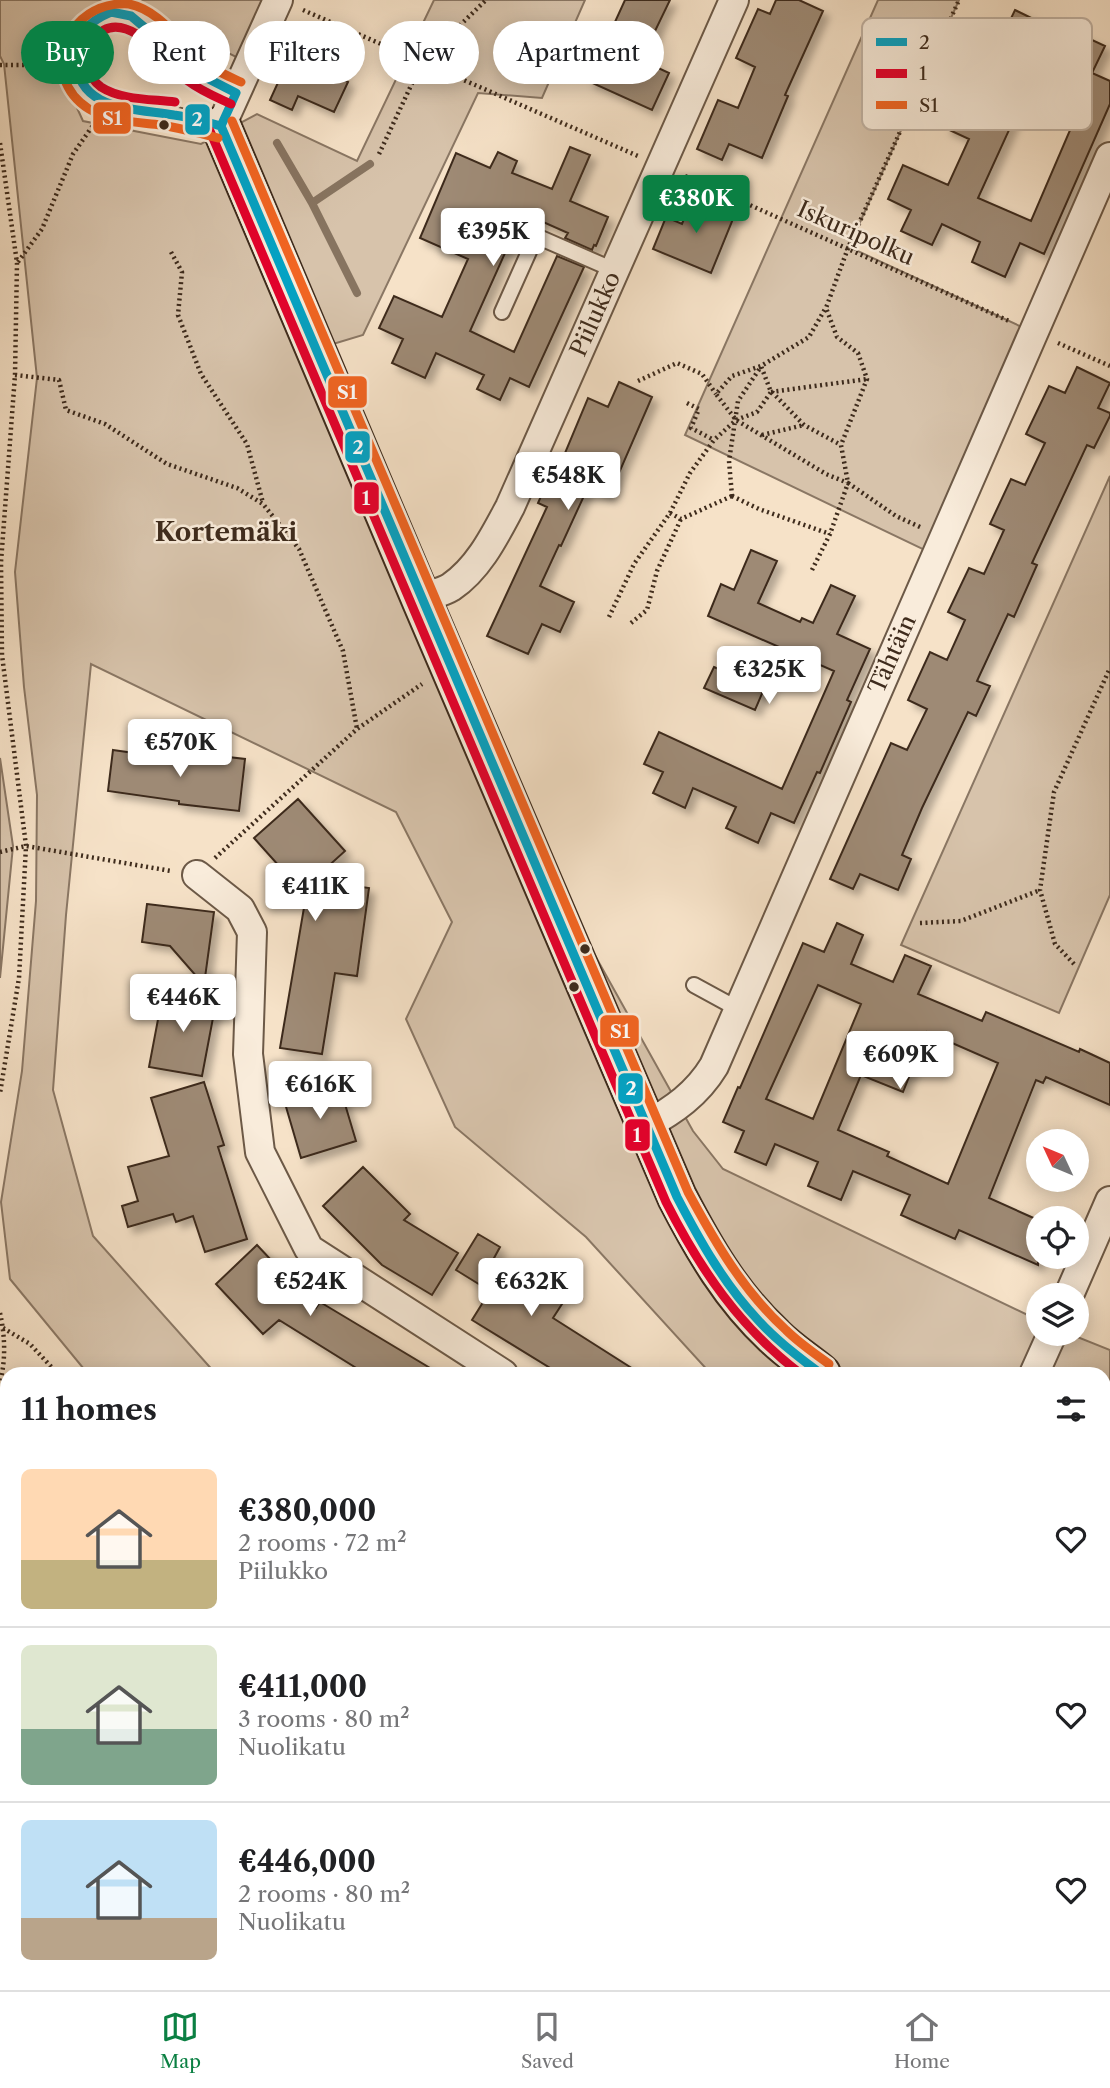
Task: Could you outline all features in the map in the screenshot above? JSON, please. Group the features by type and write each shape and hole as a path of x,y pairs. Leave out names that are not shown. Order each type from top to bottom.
{"street":[{"name":"Piilukko","path":"421,599 451,587 472,567 490,545 510,507 734,0"},
{"path":"285,3 229,110 421,599 677,1198 708,1256 742,1302 774,1337 812,1367"},
{"name":"Tähtäin","path":"645,1126 692,1095 713,1066 1110,157"},
{"path":"197,875 240,909 253,932 248,1054 260,1152 309,1250 492,1367"},
{"path":"1074,1283 1110,1200"},
{"path":"1037,1367 1047,1346"}],"lane":[{"path":"91,21 111,12 131,16 201,75 229,110"},
{"path":"81,84 88,93 107,105 173,114 229,110"},
{"path":"502,312 536,236 614,271"},
{"path":"694,985 738,1009"}],"path":[{"path":"464,21 486,0"},
{"path":"951,18 959,0"},
{"name":"Iskuripolku","path":"285,3 379,43"},
{"path":"0,65 21,65"},
{"path":"379,154 412,84"},
{"name":"Iskuripolku","path":"473,84 848,247 1110,366"},
{"path":"18,263 42,229 73,154 107,105"},
{"path":"716,394 732,376 761,366 809,337 825,308 848,247 901,130"},
{"path":"0,143 18,263 15,375 1,562 2,655 26,846 19,978 0,1093"},
{"path":"171,252 182,272 178,315 201,374 247,444 263,504"},
{"path":"813,570 830,534 848,483 841,445 867,379 858,354 837,337 825,308"},
{"path":"638,381 677,363 702,374 736,420 826,474 848,483 896,516 930,532"},
{"path":"761,366 771,392 804,425 841,445"},
{"path":"732,496 729,461 738,401 761,366"},
{"path":"15,375 60,380 66,410 105,424 167,464 237,488 263,504 299,549 343,651 357,729"},
{"path":"609,617 634,564 670,513 690,473 715,440 736,420 757,412 771,392 867,379"},
{"path":"687,403 699,409 691,428 715,440"},
{"path":"761,435 804,425"},
{"path":"631,623 647,610 657,571 681,519 732,496 759,509 830,534"},
{"path":"670,513 681,519"},
{"path":"0,852 26,846 197,875 357,729 449,666"},
{"path":"1074,964 1055,944 1040,890 1054,792 1110,668"},
{"path":"920,923 961,921 1040,890"},
{"path":"0,1313 4,1367"},
{"path":"3,1328 30,1344 51,1367"}],"shaded area":[{"path":"0,0 264,0 255,21 244,21 244,45 238,58 230,54 230,21 165,21 139,8 114,2 98,4 78,21 21,21 21,84 67,84 83,121 201,144 257,114 357,161 394,84 479,84 479,21 424,21 434,0 585,0 576,21 493,21 493,84 548,84 542,98 478,93 363,335 300,354 449,694 693,1131 723,1169 1026,1314 1026,1346 1089,1346 1089,1342 1110,1350 1110,1367 705,1367 586,1237 455,1127 406,1019 452,922 396,812 91,664 66,915 53,1090 93,1236 210,1367 82,1367 10,1279 1,1202 22,1071 36,901 37,795 24,687 15,572 37,378 4,64 0,56"},
{"path":"878,0 959,0 951,18 870,18"},
{"path":"862,36 862,130 901,130 849,247 1024,328 935,555 685,435"},
{"path":"1110,476 1110,895 1059,1013 901,945"},
{"path":"0,758 13,846 0,978"}],"building":[{"path":"625,0 670,0 660,21 615,21"},
{"path":"776,0 799,0 823,11 785,95 788,96 762,158 729,144 722,160 697,149 718,100 738,108 755,67 736,58 758,9 770,14"},
{"path":"1015,10 1031,18 1011,18"},
{"path":"1092,40 1105,46 1092,73"},
{"path":"664,71 669,73 664,84"},
{"path":"1092,73 1110,81 1110,104 1044,254 1020,243 1005,277 972,262 980,242 942,224 932,245 901,231 911,210 888,199 903,165 948,185 969,139 949,130 1009,130 978,198 1031,221 1070,130 1092,130"},
{"path":"277,84 347,84 334,112 298,96 292,110 270,100"},
{"path":"595,84 664,84 652,110"},
{"path":"570,147 590,155 570,201 608,217 596,246 594,245 592,250 565,238 568,233 523,213 470,331 514,352 557,256 584,267 529,387 510,378 500,400 477,389 484,375 436,353 425,378 392,363 403,339 379,328 394,296 442,317 468,259 420,238 456,153 490,168 498,152 517,161 512,173 552,189"},
{"path":"693,197 735,214 711,273 653,249 666,217 682,224"},
{"path":"1077,367 1110,383 1098,408 1110,413 1110,416 1094,448 1087,445 1032,563 1037,565 1014,617 1008,614 977,681 990,686 976,716 968,712 922,808 902,855 911,859 898,890 860,874 853,889 830,879 891,743 907,750 927,709 908,700 930,652 947,660 965,620 948,612 969,568 984,574 1004,530 990,524 1011,479 1025,485 1045,443 1026,434 1049,386 1065,393"},
{"path":"619,382 652,397 609,496 588,487 561,546 559,545 540,586 574,602 560,632 542,624 528,654 487,636 547,507 538,503 559,456 563,458 588,398 608,407"},
{"path":"751,550 777,561 758,603 800,622 802,618 813,623 831,585 855,596 837,634 870,649 847,700 851,702 820,773 817,772 794,823 771,813 758,843 726,828 736,807 693,788 685,808 653,793 663,772 644,764 659,732 782,789 834,671 708,616 721,584 734,590"},
{"path":"714,667 764,689 755,710 704,688"},
{"path":"113,750 184,760 185,752 245,759 239,811 179,804 179,801 108,791"},
{"path":"298,799 345,851 313,880 369,888 357,976 335,973 322,1054 280,1048 306,896 254,838"},
{"path":"147,904 214,912 204,985 170,946 142,942"},
{"path":"837,923 863,935 851,964 893,982 905,955 931,966 918,994 982,1021 986,1012 1110,1063 1110,1105 1046,1077 1043,1083 1036,1080 989,1198 1026,1215 1026,1260 959,1230 955,1239 901,1215 910,1195 853,1171 841,1200 808,1186 818,1162 775,1144 766,1165 735,1152 744,1131 723,1122 803,943 824,952","holes":["818,985 861,1004 813,1119 766,1099","927,1032 998,1063 948,1184 887,1156 889,1152 838,1130 861,1075 903,1092"]},
{"path":"163,993 216,1002 202,1076 149,1067"},
{"path":"204,1082 224,1145 218,1147 247,1239 205,1252 193,1216 176,1222 173,1214 128,1227 122,1206 138,1201 128,1167 169,1156 151,1098"},
{"path":"339,1084 356,1141 301,1158 284,1100"},
{"path":"363,1167 410,1214 404,1220 458,1253 432,1295 382,1265 323,1206"},
{"path":"478,1234 500,1247 493,1260 562,1304 553,1318 630,1367 549,1367 472,1320 490,1291 456,1270"},
{"path":"257,1245 316,1308 320,1302 428,1367 355,1367 279,1320 263,1334 216,1284"}],"waterway":[{"path":"277,143 312,203 357,293"},
{"path":"312,203 370,164"}],"transit line":[{"name":"S1","path":"218,138 168,126 115,119 89,109 73,95 64,78 62,60 66,43 75,27 89,14 107,6 129,4 161,21 208,65 241,82"},
{"name":"2","path":"111,12 131,16 201,75 236,93 221,126 186,117 124,108 95,97 85,87 78,73 76,55 79,40 86,28 111,12"},
{"name":"1","path":"175,102 127,97 101,87 88,68 87,57 95,37 103,30 114,27 126,29 151,45 188,81 231,104"},
{"name":"S1","path":"232,121 688,1192 720,1247 756,1299 791,1335 829,1364"},
{"name":"2","path":"221,126 677,1197 713,1262 734,1292 773,1335 812,1367"},
{"name":"1","path":"210,131 666,1202 693,1251 723,1296 759,1337 792,1367"}],"district":[{"name":"Kortemäki","path":"226,532"}]}
